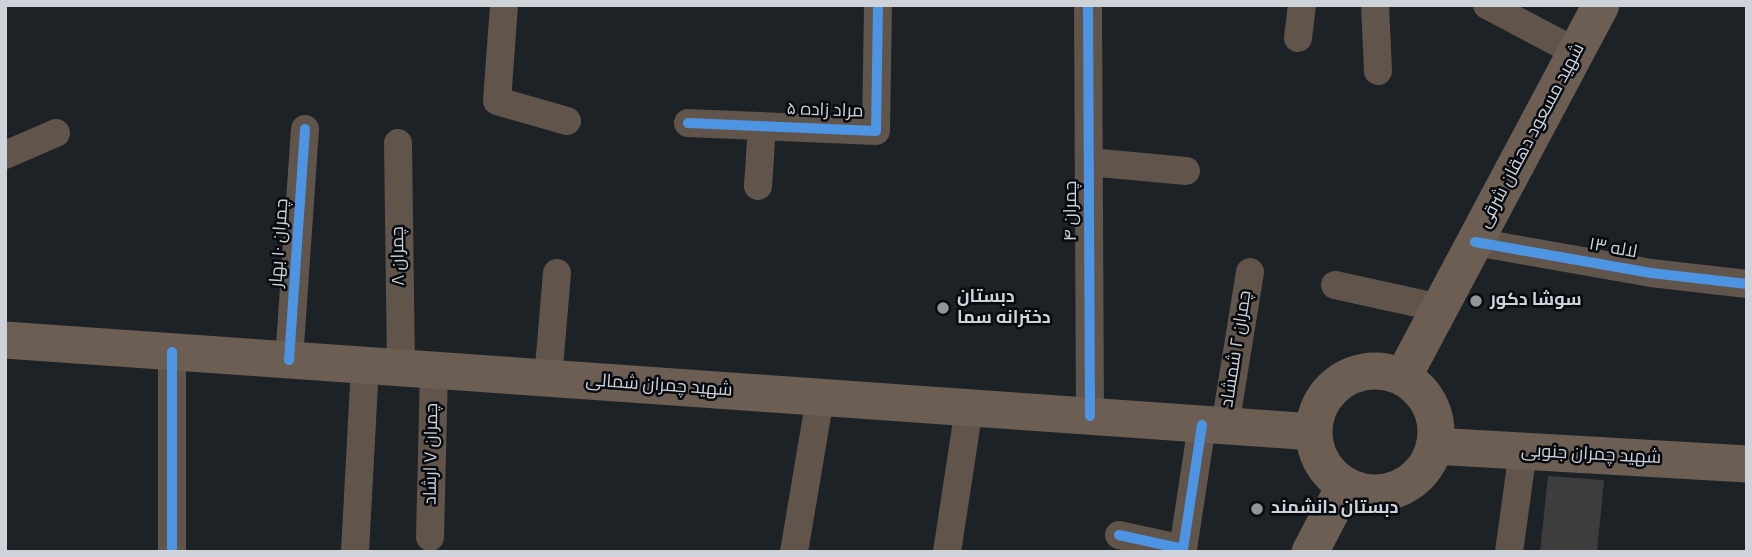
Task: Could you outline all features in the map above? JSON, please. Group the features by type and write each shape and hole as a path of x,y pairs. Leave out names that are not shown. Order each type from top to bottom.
{"main road":[{"name":"شهید مسعود دهقان شرقی","path":"1403,377 1601,5"},
{"name":"شهید چمران شمالی","path":"7,333 172,352 1314,432"},
{"path":"1383,371 1403,377 1419,389 1430,406 1436,425 1434,446 1426,466 1410,483 1389,492 1366,493 1345,485 1322,463 1314,432 1317,412 1327,394 1343,380 1362,372 1383,371"},
{"name":"شهید چمران جنوبی","path":"1434,446 1747,464"},
{"path":"1310,552 1345,485"}],"street":[{"path":"504,5 497,101 567,121"},
{"name":"مراد زاده ۵","path":"688,123 876,131 878,5"},
{"name":"چمران ۴","path":"1088,5 1090,416"},
{"path":"1298,38 1302,5"},
{"path":"1375,5 1378,71"},
{"path":"1487,5 1576,52"},
{"path":"758,186 762,126"},
{"name":"چمران ۱۰ بهار","path":"289,360 305,129"},
{"path":"5,155 56,133"},
{"name":"چمران ۸","path":"398,143 400,368"},
{"path":"1089,162 1186,171"},
{"name":"لاله ۱۳","path":"1475,243 1651,273 1747,284"},
{"name":"چمران ۲ شمشاد","path":"1119,535 1183,549 1250,272"},
{"path":"548,379 558,273"},
{"path":"1335,285 1440,307"},
{"path":"172,352 172,552"},
{"path":"355,552 400,368"},
{"name":"چمران ۷ ارشاد","path":"400,368 430,537"},
{"path":"794,552 820,398"},
{"path":"947,552 969,408"},
{"path":"1509,552 1523,451"}],"building":[{"path":"1548,476 1604,480 1597,552 1540,552"}],"cycle path":[{"path":"688,123 876,131 878,5"},
{"path":"1088,5 1090,416"},
{"path":"289,360 305,129"},
{"path":"1475,242 1651,273 1747,284"},
{"path":"172,352 172,552"},
{"path":"1119,535 1183,549 1202,425"}],"place":[{"name":"سوشا دکور","path":"1476,301"},
{"name":"دبستان دخترانه سما","path":"943,308"},
{"name":"دبستان دانشمند","path":"1257,509"}]}
